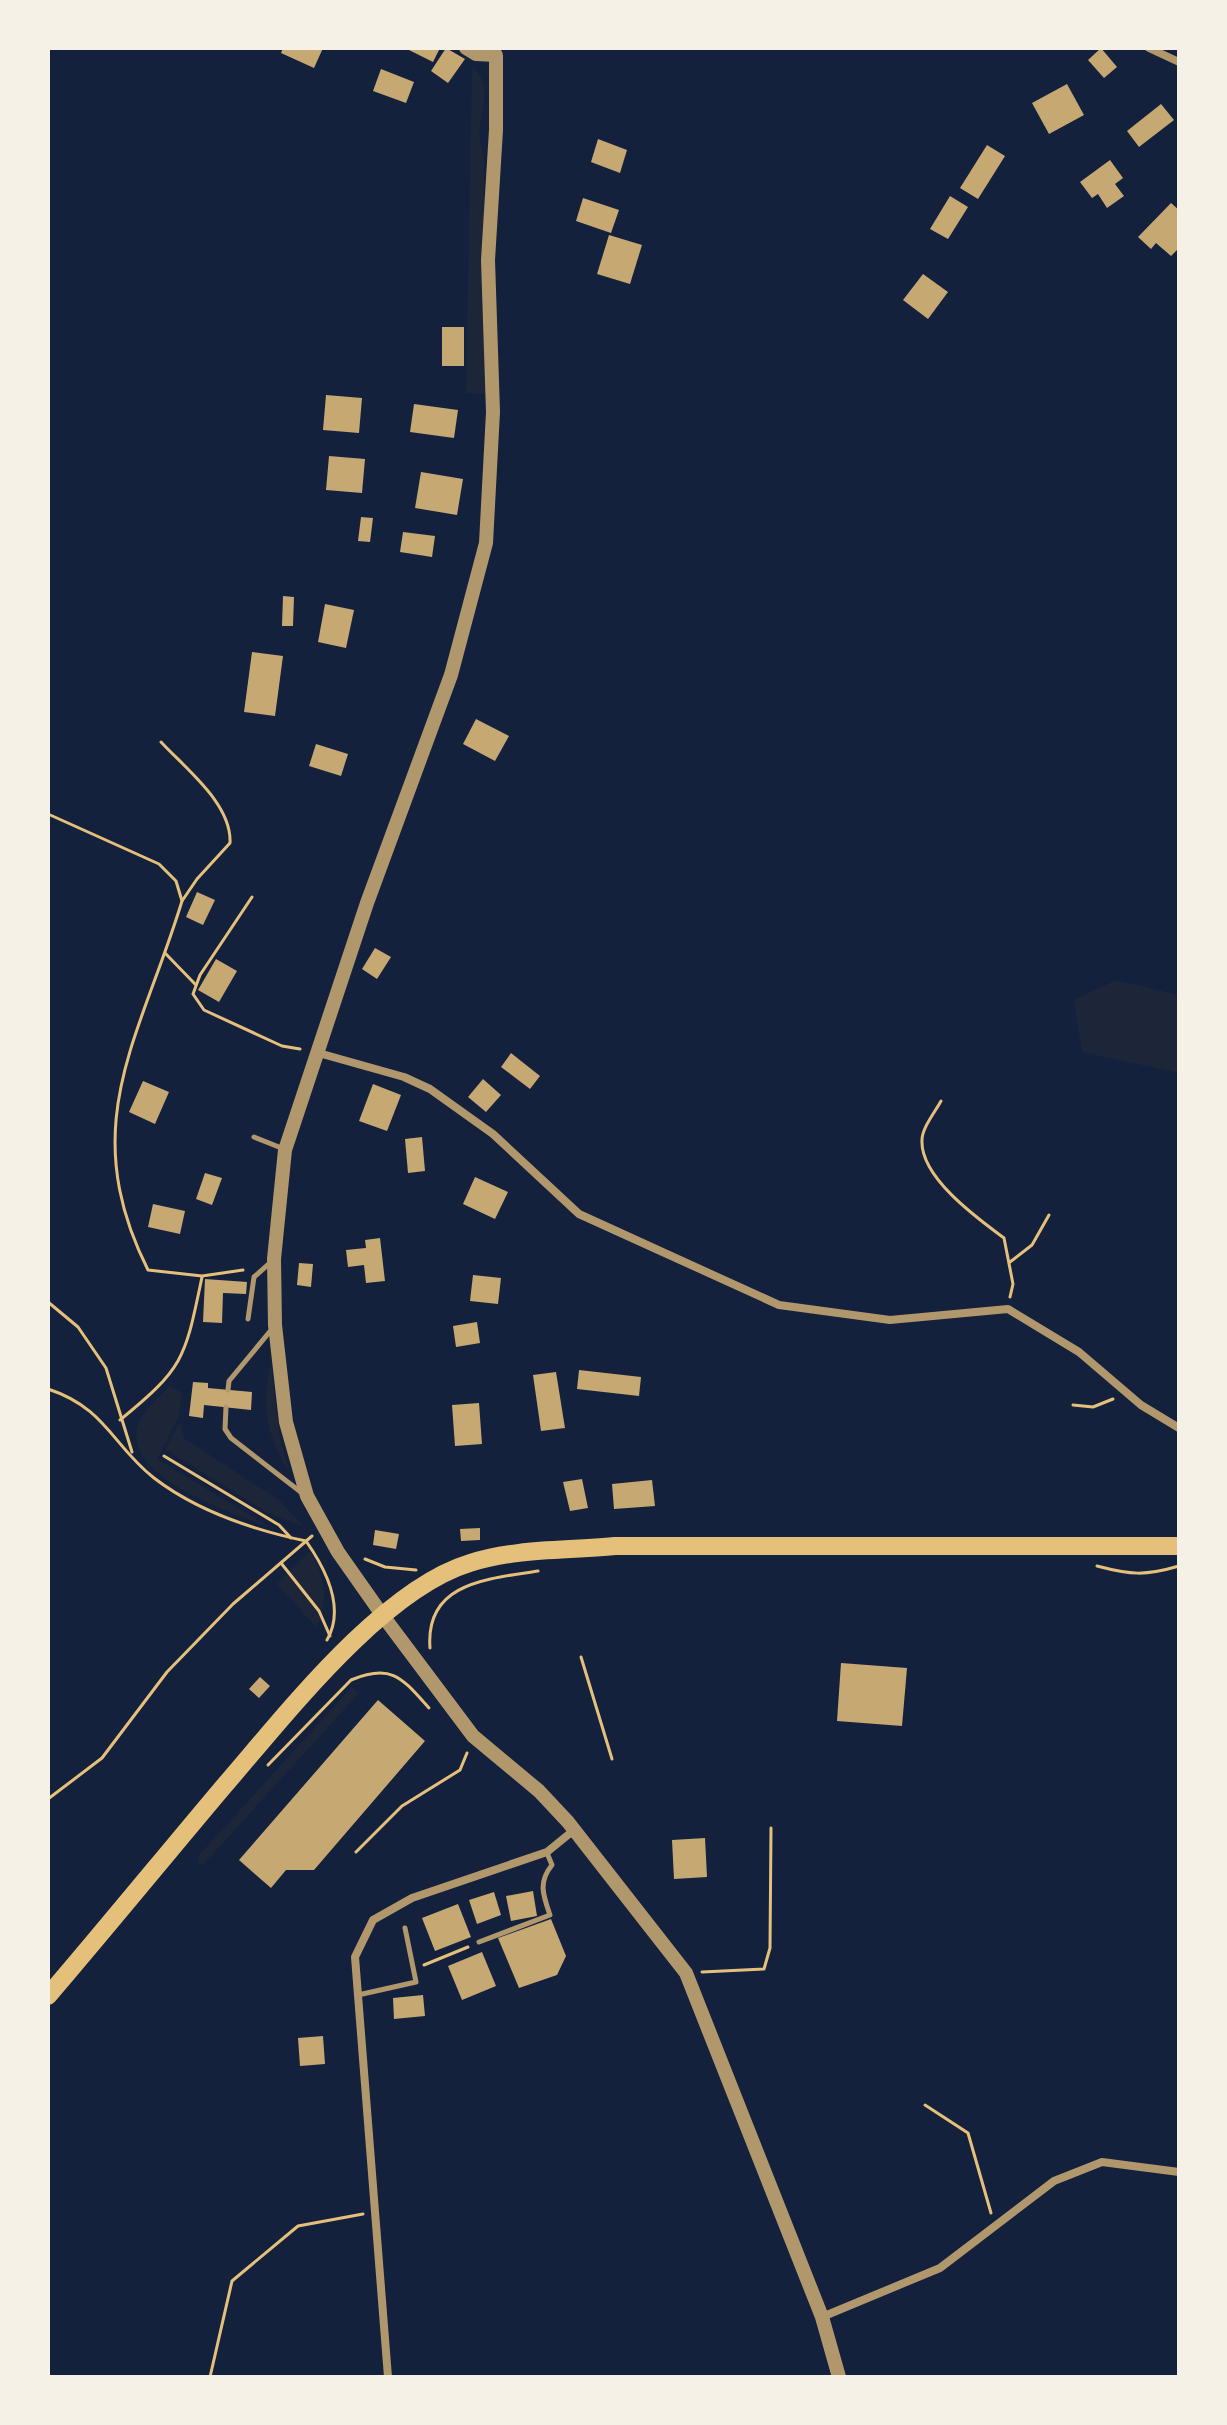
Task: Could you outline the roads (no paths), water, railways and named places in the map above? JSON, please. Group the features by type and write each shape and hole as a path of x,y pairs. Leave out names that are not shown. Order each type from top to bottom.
{"main road":[{"path":"48,1996 280,1722 383,1616 434,1579 456,1569 526,1552 615,1546 1179,1546"}],"street":[{"path":"466,48 476,54 496,51 496,130 488,260 493,412 486,543 451,675 315,1052 285,1150 274,1259 275,1325 286,1422 307,1496 322,1526 383,1616 473,1736 539,1791 574,1830 686,1973 822,2317 839,2377"},
{"path":"1149,48 1179,62"},
{"path":"315,1052 404,1077 430,1089 493,1134 579,1214 779,1305 890,1320 1008,1309 1079,1352 1128,1393 1179,1428"},
{"path":"388,2377 355,1957 373,1920 412,1898 547,1852 574,1830"},
{"path":"822,2317 940,2268 1054,2181 1102,2162 1179,2172"}],"lane":[{"path":"254,1137 285,1150"},
{"path":"248,1319 254,1277 274,1259"},
{"path":"228,1390 229,1381 275,1325"},
{"path":"226,1407 225,1429 231,1438 307,1496"},
{"path":"479,1942 550,1915 542,1884 552,1865 547,1852"},
{"path":"357,1996 416,1982 405,1928"}]}
